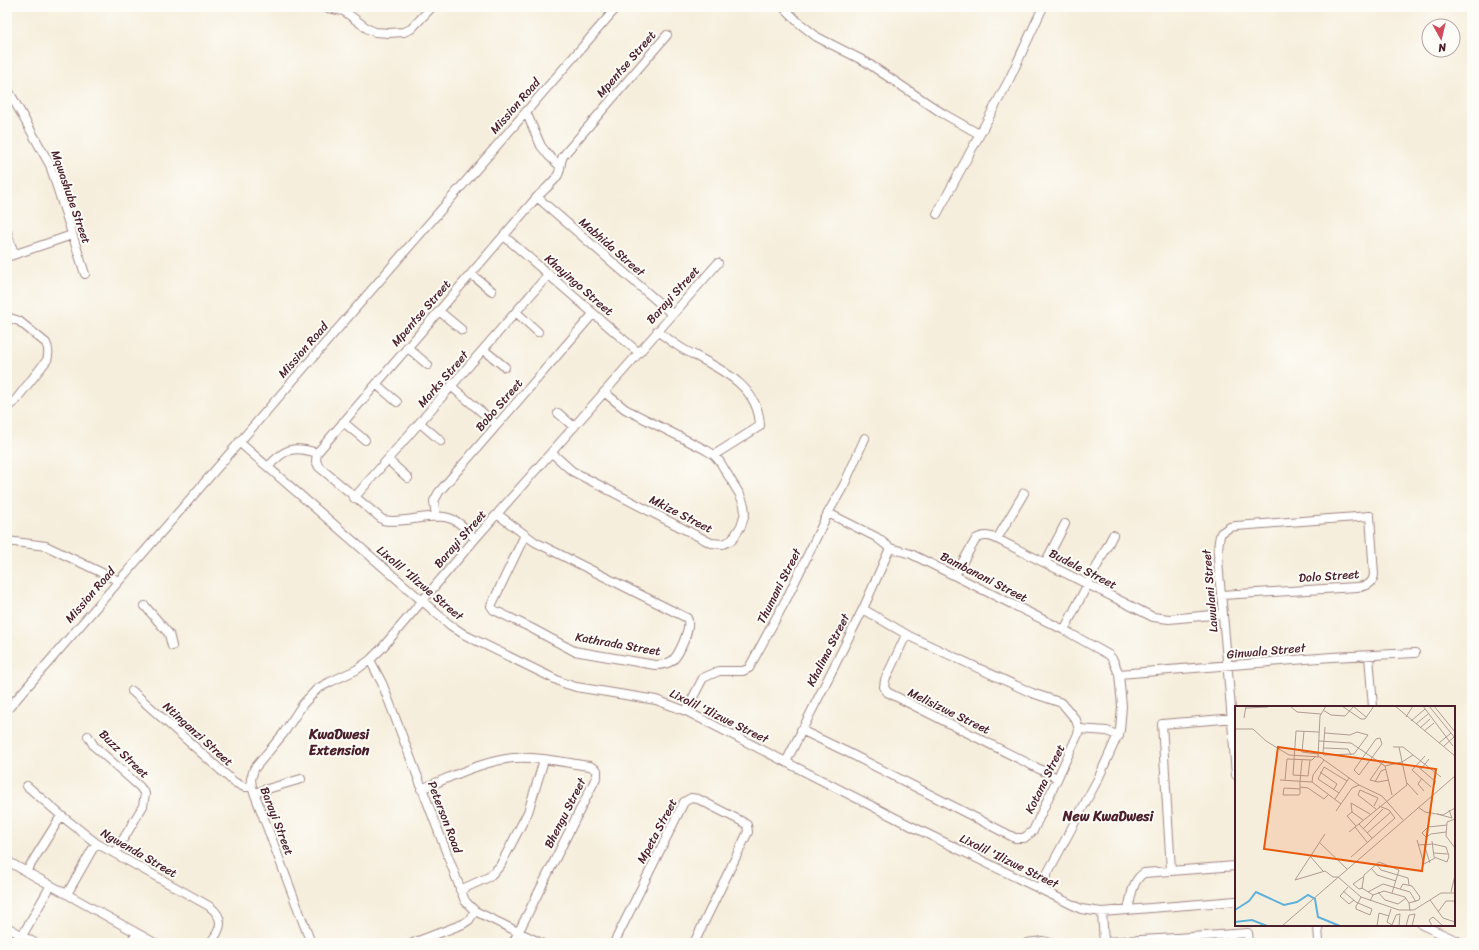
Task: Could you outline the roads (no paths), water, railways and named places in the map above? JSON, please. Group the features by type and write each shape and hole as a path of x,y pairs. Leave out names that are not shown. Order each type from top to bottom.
{"street":[{"path":"322,7 344,11 374,32 389,33 404,32 415,26 432,7"},
{"name":"Mission Road","path":"7,710 617,7"},
{"path":"783,7 798,22 817,37 866,62 942,113 979,134"},
{"path":"937,214 1009,80 1043,7"},
{"name":"Mpentse Street","path":"317,453 537,197 556,178 565,154 667,35"},
{"name":"Mqwashube Street","path":"7,88 50,165 85,274"},
{"path":"526,112 541,146 560,166"},
{"name":"Mabhida Street","path":"537,197 672,314"},
{"path":"7,232 11,256 72,236"},
{"name":"Khayingo Street","path":"504,236 638,352"},
{"name":"Barayi Street","path":"311,943 253,790 250,779 254,769 283,734 303,704 317,689 356,670 370,660 382,648 638,352 718,263"},
{"path":"471,274 492,291"},
{"name":"Marks Street","path":"354,498 517,313 548,275"},
{"path":"439,311 462,330"},
{"path":"517,313 538,332"},
{"name":"Bobo Street","path":"436,517 434,501 439,492 593,314"},
{"path":"7,317 19,321 46,343 49,351 47,360 14,402 7,407"},
{"path":"604,392 631,413 714,455 760,426 760,419 756,406 746,388 735,378 681,348 658,331"},
{"path":"407,348 428,365"},
{"path":"484,350 505,367"},
{"path":"376,384 397,402"},
{"path":"452,387 497,425"},
{"path":"558,414 574,427"},
{"path":"343,422 365,440"},
{"path":"420,423 441,442"},
{"name":"Thumani Street","path":"686,711 703,678 719,671 743,671 749,668 788,596 828,513 844,484 865,438"},
{"name":"Lixolil 'Ilizwe Street","path":"239,442 450,625 464,635 563,683 576,687 656,700 686,711 911,826 1081,909 1102,912 1235,901"},
{"path":"268,467 278,456 289,450 303,449 317,453 316,461 319,467 354,498 383,520 398,521 436,517 453,519 462,525 475,539"},
{"name":"Mkize Street","path":"552,453 572,471 597,485 711,542 723,544 729,542 735,537 744,518 745,509 740,495 714,455"},
{"path":"388,460 408,478"},
{"path":"997,539 1024,493"},
{"name":"Bambanani Street","path":"828,513 876,537 890,548 911,554 1064,630 1109,655 1113,660 1119,674"},
{"name":"Kathrada Street","path":"497,514 535,542 687,618 689,625 673,660 665,664 655,666 574,650 494,610 491,606 525,535"},
{"name":"Dolo Street","path":"1221,595 1357,587 1369,584 1374,575 1370,516"},
{"name":"Lawulani Street","path":"1235,747 1234,719 1221,595 1218,540 1221,533 1230,527 1370,516"},
{"path":"1045,563 1065,524"},
{"path":"1064,630 1112,535"},
{"name":"Budele Street","path":"955,575 976,539 983,536 997,539 1148,615 1158,618 1174,619 1223,614"},
{"path":"7,541 46,546 119,581"},
{"name":"Khalima Street","path":"786,762 863,609 890,548"},
{"path":"145,606 169,634 172,646"},
{"path":"863,609 906,635 1018,687 1062,703 1076,720 1079,729 1108,731 1119,736"},
{"name":"Melisizwe Street","path":"906,635 885,680 884,687 887,692 1058,778"},
{"name":"Ginwala Street","path":"1119,674 1415,653"},
{"path":"1369,656 1374,706"},
{"name":"Peterson Road","path":"370,660 382,683 421,789 465,901 475,911 541,943"},
{"path":"1039,889 1099,777 1119,736 1122,713 1119,674"},
{"name":"Ntinganzi Street","path":"132,691 234,782 253,790"},
{"path":"1171,870 1162,724 1234,719"},
{"name":"Kotana Street","path":"801,730 1015,838 1024,838 1032,834 1074,745 1079,729"},
{"name":"Buzz Street","path":"88,736 94,746 140,787 145,794 143,806 115,853"},
{"name":"Bhengu Street","path":"421,789 478,767 503,760 522,758 590,766 594,768 597,773 513,943"},
{"path":"460,890 489,877 500,866 528,812 544,760"},
{"path":"253,790 302,779"},
{"name":"Ngwenda Street","path":"27,786 96,843 209,906 217,912 220,917 219,930 210,943"},
{"name":"Mpeta Street","path":"614,943 684,802 687,799 694,798 743,822 747,825 748,832 694,943"},
{"path":"26,872 62,816"},
{"path":"67,894 96,843"},
{"path":"7,863 51,885 155,943"},
{"path":"1128,910 1133,887 1140,875 1149,872 1235,866"},
{"path":"20,939 51,885"},
{"path":"414,943 463,924 469,920 475,911"},
{"path":"1102,912 1104,942 1248,933 1249,943"},
{"path":"1318,926 1319,943"},
{"path":"1424,926 1462,943"},
{"path":"7,927 20,939 35,943"},
{"path":"130,943 136,933"},
{"path":"1027,943 1043,941 1050,943"}],"district":[{"name":"KwaDwesi Extension","path":"339,742"},
{"name":"New KwaDwesi","path":"1108,816"}]}
